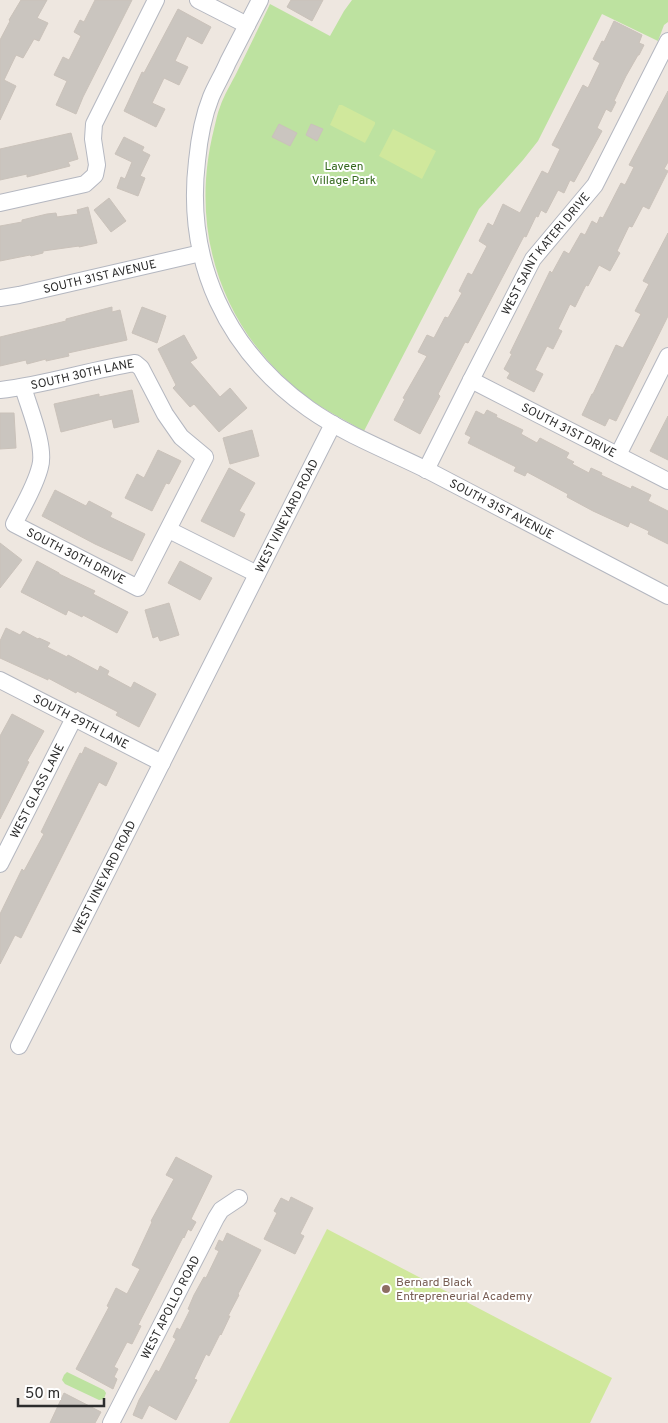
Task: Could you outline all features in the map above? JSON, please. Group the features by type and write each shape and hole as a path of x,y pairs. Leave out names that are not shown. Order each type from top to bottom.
{"street":[{"path":"0,203 85,184 95,175 97,165 93,139 94,124 156,0"},
{"path":"198,0 247,25"},
{"path":"260,0 211,98 200,140 194,206 201,253 211,288 224,314 255,361 289,394 333,424"},
{"name":"WEST SAINT KATERI DRIVE","path":"426,470 534,260 595,185 668,41"},
{"name":"SOUTH 31ST AVENUE","path":"0,298 201,253"},
{"path":"618,455 668,356"},
{"name":"SOUTH 30TH LANE","path":"0,390 24,387 118,366 135,364 141,368 165,414 181,437 205,457 169,530"},
{"name":"SOUTH 31ST DRIVE","path":"471,380 668,481"},
{"name":"SOUTH 30TH DRIVE","path":"24,387 41,449 41,466 14,524 138,588 169,530"},
{"name":"SOUTH 31ST AVENUE","path":"333,424 426,470 668,596"},
{"name":"WEST VINEYARD ROAD","path":"19,1046 333,424"},
{"path":"169,530 257,574"},
{"name":"SOUTH 29TH LANE","path":"0,680 162,762"},
{"name":"WEST GLASS LANE","path":"0,864 74,718"},
{"name":"WEST APOLLO ROAD","path":"111,1423 216,1218 222,1210 239,1198"}],"green space":[{"name":"Laveen Village Park","path":"352,0 668,0 668,22 664,25 658,41 602,14 538,141 479,209 364,431 326,410 299,391 265,358 244,330 228,299 216,267 208,234 205,200 207,165 218,112 270,4 330,36"},
{"path":"339,105 375,122 365,143 330,125"},
{"path":"393,129 436,151 422,179 379,156"},
{"name":"Bernard Black Entrepreneurial Academy","path":"327,1229 612,1378 590,1423 229,1423"},
{"path":"67,1372 104,1390 106,1393 104,1399 99,1400 65,1384 62,1380"}],"building":[{"path":"21,0 47,0 37,18 48,23 39,41 34,39 23,58 16,55 4,80 16,86 0,120 0,40"},
{"path":"95,0 132,0 76,114 56,105 67,81 54,75 63,57 69,60 81,36 74,32 80,20 84,22"},
{"path":"291,0 323,0 312,21 287,7"},
{"path":"178,9 211,27 202,44 187,36 175,61 188,67 179,85 164,78 152,103 165,109 156,127 124,111 142,72 144,73"},
{"path":"614,21 642,35 639,43 644,45 626,76 611,112 606,109 597,128 602,131 574,182 570,180 564,193 558,190 546,213 541,210 526,237 524,236 468,343 465,342 420,434 394,420 405,399 403,398 427,356 418,352 427,335 434,338 445,317 448,318 462,293 459,291 468,273 472,275 487,246 479,241 488,223 493,226 503,204 520,213 542,171 548,174 560,149 552,145 583,85 588,88 600,63 593,59"},
{"path":"668,91 668,162 664,169 668,171 649,209 643,206 632,227 629,226 617,251 620,253 610,271 599,265 575,307 570,304 558,329 562,331 553,349 547,346 535,370 543,374 534,392 507,378 510,373 504,369 512,354 510,353 550,271 552,273 564,251 569,254 581,233 585,235 592,221 597,224 600,217 603,218 621,183 625,185 634,167 629,165"},
{"path":"279,124 297,133 290,146 272,137"},
{"path":"311,124 323,129 317,141 306,135"},
{"path":"71,133 78,159 68,162 70,166 27,177 27,174 0,180 0,149"},
{"path":"124,137 144,147 142,151 150,155 140,176 145,178 138,196 117,188 121,177 125,179 132,162 115,154"},
{"path":"109,198 126,221 111,232 94,210"},
{"path":"88,207 97,243 43,251 43,253 31,256 0,261 0,226 22,222 22,220 47,214 56,213 57,217 78,214 77,210"},
{"path":"668,233 668,316 616,421 609,418 605,426 582,415 616,345 623,348 641,314 635,311 649,284 643,281"},
{"path":"112,307 112,312 120,310 127,340 68,353 69,356 46,361 46,359 27,364 26,360 0,366 0,337 66,321 66,319"},
{"path":"142,307 166,316 157,343 132,333"},
{"path":"184,335 197,358 190,362 220,397 230,388 247,408 219,432 194,404 190,407 173,388 176,385 158,349"},
{"path":"132,390 139,422 114,428 112,419 61,432 54,404 99,394 99,397"},
{"path":"487,410 497,415 496,417 523,430 521,434 537,443 540,438 569,453 566,458 574,462 572,464 589,473 591,468 602,473 601,475 631,489 632,486 651,495 648,501 668,511 668,544 648,534 649,531 630,522 628,527 593,511 567,497 568,494 527,472 525,476 514,471 516,467 468,443 471,437 465,434 476,411 484,415"},
{"path":"0,413 14,413 16,448 0,449"},
{"path":"668,416 668,460 650,451"},
{"path":"252,430 259,456 230,464 223,438"},
{"path":"158,450 181,461 169,484 166,483 152,511 125,498 137,474 144,478"},
{"path":"229,468 255,483 239,511 245,514 234,537 201,521"},
{"path":"55,490 86,506 89,501 112,513 110,517 145,534 132,561 42,516"},
{"path":"0,543 22,560 0,588"},
{"path":"37,561 95,591 93,594 128,612 117,633 83,615 82,617 68,610 66,615 21,592"},
{"path":"180,561 212,578 200,600 168,583"},
{"path":"169,603 179,635 160,641 158,636 153,638 145,610"},
{"path":"6,628 20,635 23,631 50,643 47,647 67,657 68,655 98,671 100,666 109,671 107,675 131,688 134,682 156,694 139,727 116,715 118,712 77,691 76,693 48,678 48,680 0,658 0,641"},
{"path":"12,714 44,731 27,761 29,762 0,819 0,736"},
{"path":"85,747 117,763 106,786 99,782 21,938 15,935 0,964 0,914 22,869 24,871 44,834 41,832 80,753 82,754"},
{"path":"176,1157 212,1176 191,1219 196,1222 191,1231 188,1229 183,1237 138,1325 141,1326 132,1344 127,1342 114,1367 118,1369 114,1377 117,1379 113,1389 76,1369 109,1307 107,1306 116,1288 127,1294 140,1269 132,1265 151,1221 174,1179 166,1175"},
{"path":"291,1197 313,1208 300,1234 304,1236 295,1254 264,1239 277,1213 274,1211 281,1198 289,1202"},
{"path":"227,1233 261,1250 238,1294 221,1335 209,1356 206,1354 194,1379 197,1380 176,1420 149,1405 142,1419 133,1415 156,1370 159,1372 176,1339 173,1337 177,1328 180,1330 190,1310 188,1309 194,1295 204,1277 206,1278 219,1251 215,1249 219,1240 223,1242"},
{"path":"64,1393 101,1412 95,1423 50,1423"}],"place":[{"name":"Bernard Black Entrepreneurial Academy","path":"386,1289"}]}
